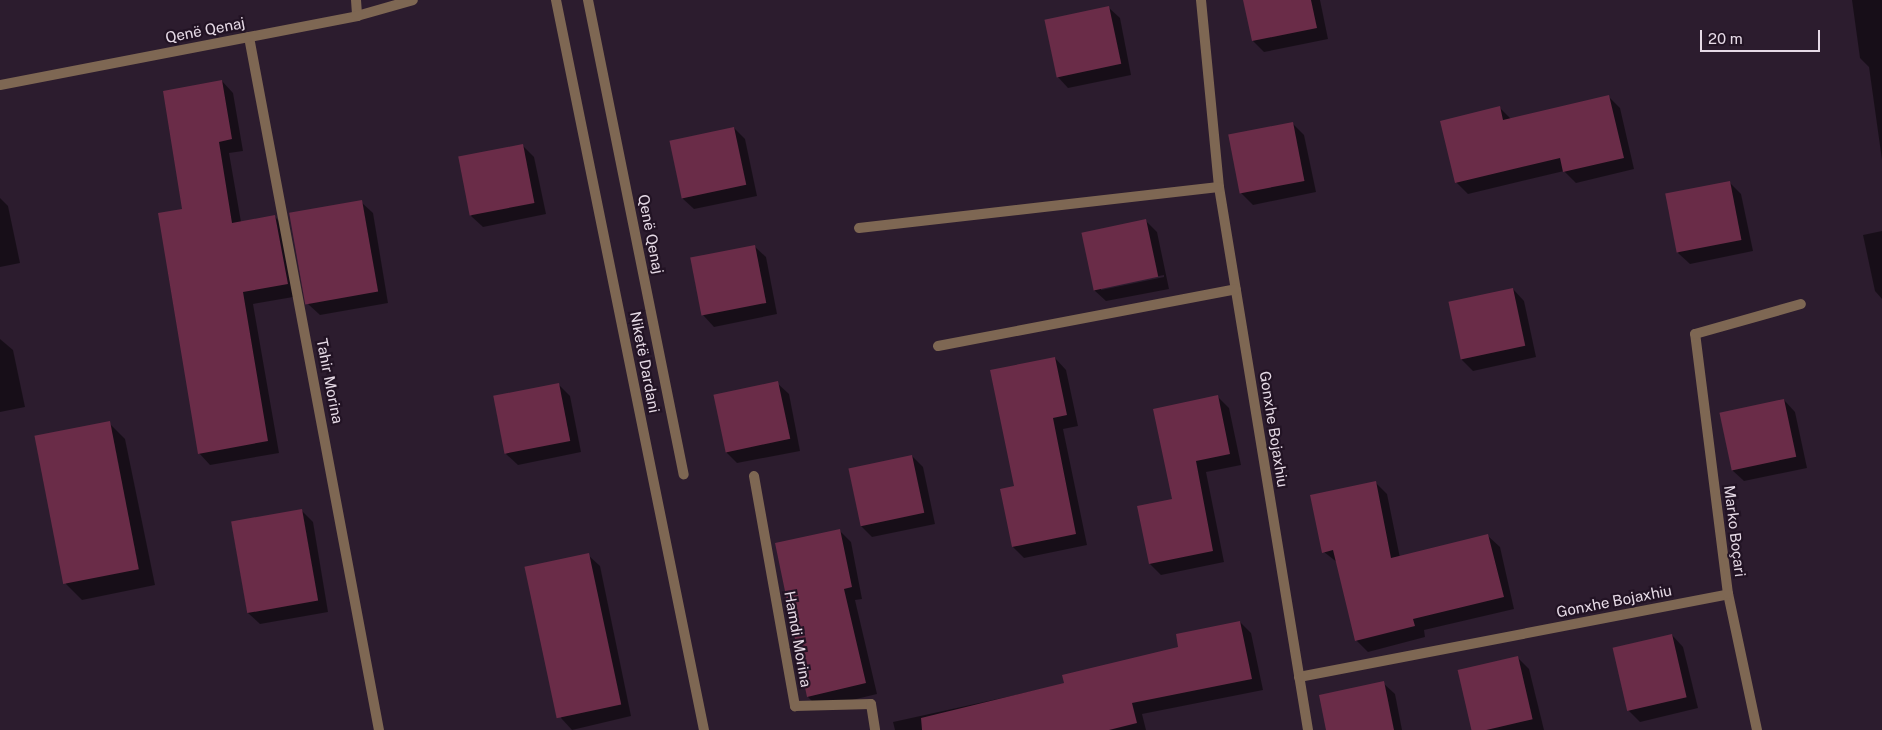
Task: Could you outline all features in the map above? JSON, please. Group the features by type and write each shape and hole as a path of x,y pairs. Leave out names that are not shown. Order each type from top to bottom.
{"street":[{"path":"356,0 357,16"},
{"name":"Qenë Qenaj","path":"0,85 357,16 414,0"},
{"name":"Niketë Dardani","path":"556,0 704,730"},
{"name":"Qenë Qenaj","path":"588,0 684,474"},
{"name":"Gonxhe Bojaxhiu","path":"1201,0 1219,187 1308,730"},
{"name":"Tahir Morina","path":"249,37 379,730"},
{"path":"859,228 1219,187"},
{"path":"938,346 1236,289"},
{"name":"Marko Boçari","path":"1757,730 1728,594 1695,334 1801,304"},
{"name":"Hamdi Morina","path":"754,476 795,706 871,704 875,730"},
{"name":"Gonxhe Bojaxhiu","path":"1299,677 1728,594"}],"building":[{"path":"1243,0 1311,0 1317,28 1252,41"},
{"path":"1109,6 1121,64 1057,77 1044,20"},
{"path":"222,80 232,139 219,142 232,223 275,215 288,284 243,292 268,441 198,454 158,213 182,209 163,91"},
{"path":"1609,95 1624,158 1563,172 1560,158 1455,183 1440,121 1500,106 1503,120"},
{"path":"1293,122 1304,181 1240,193 1228,135"},
{"path":"734,127 746,185 682,198 669,141"},
{"path":"523,144 534,203 470,215 458,157"},
{"path":"1730,181 1741,240 1677,252 1665,194"},
{"path":"362,200 378,292 305,304 289,213"},
{"path":"1146,219 1158,277 1094,290 1081,233"},
{"path":"755,245 766,303 701,316 690,258"},
{"path":"1513,288 1525,346 1461,359 1448,302"},
{"path":"1055,357 1067,415 1053,418 1076,534 1012,547 1000,489 1014,486 990,370"},
{"path":"778,381 790,439 726,452 713,395"},
{"path":"559,383 570,441 504,454 493,396"},
{"path":"1218,395 1230,454 1196,461 1213,551 1149,564 1137,506 1172,499 1153,409"},
{"path":"1784,399 1796,457 1732,470 1719,413"},
{"path":"110,421 139,569 63,584 34,436"},
{"path":"912,455 924,513 861,526 848,469"},
{"path":"1376,481 1391,558 1488,534 1504,597 1413,619 1415,626 1355,641 1333,550 1322,553 1310,495"},
{"path":"302,509 318,601 247,613 231,522"},
{"path":"840,529 852,587 844,589 866,683 807,697 775,543"},
{"path":"589,553 621,705 557,718 524,567"},
{"path":"1240,621 1252,679 1132,703 1137,723 1109,730 922,730 921,718 1064,683 1062,675 1178,647 1176,634"},
{"path":"1672,634 1687,697 1627,711 1613,648"},
{"path":"1518,656 1533,719 1486,730 1471,730 1458,670"},
{"path":"1384,681 1394,730 1326,730 1319,695"}]}
